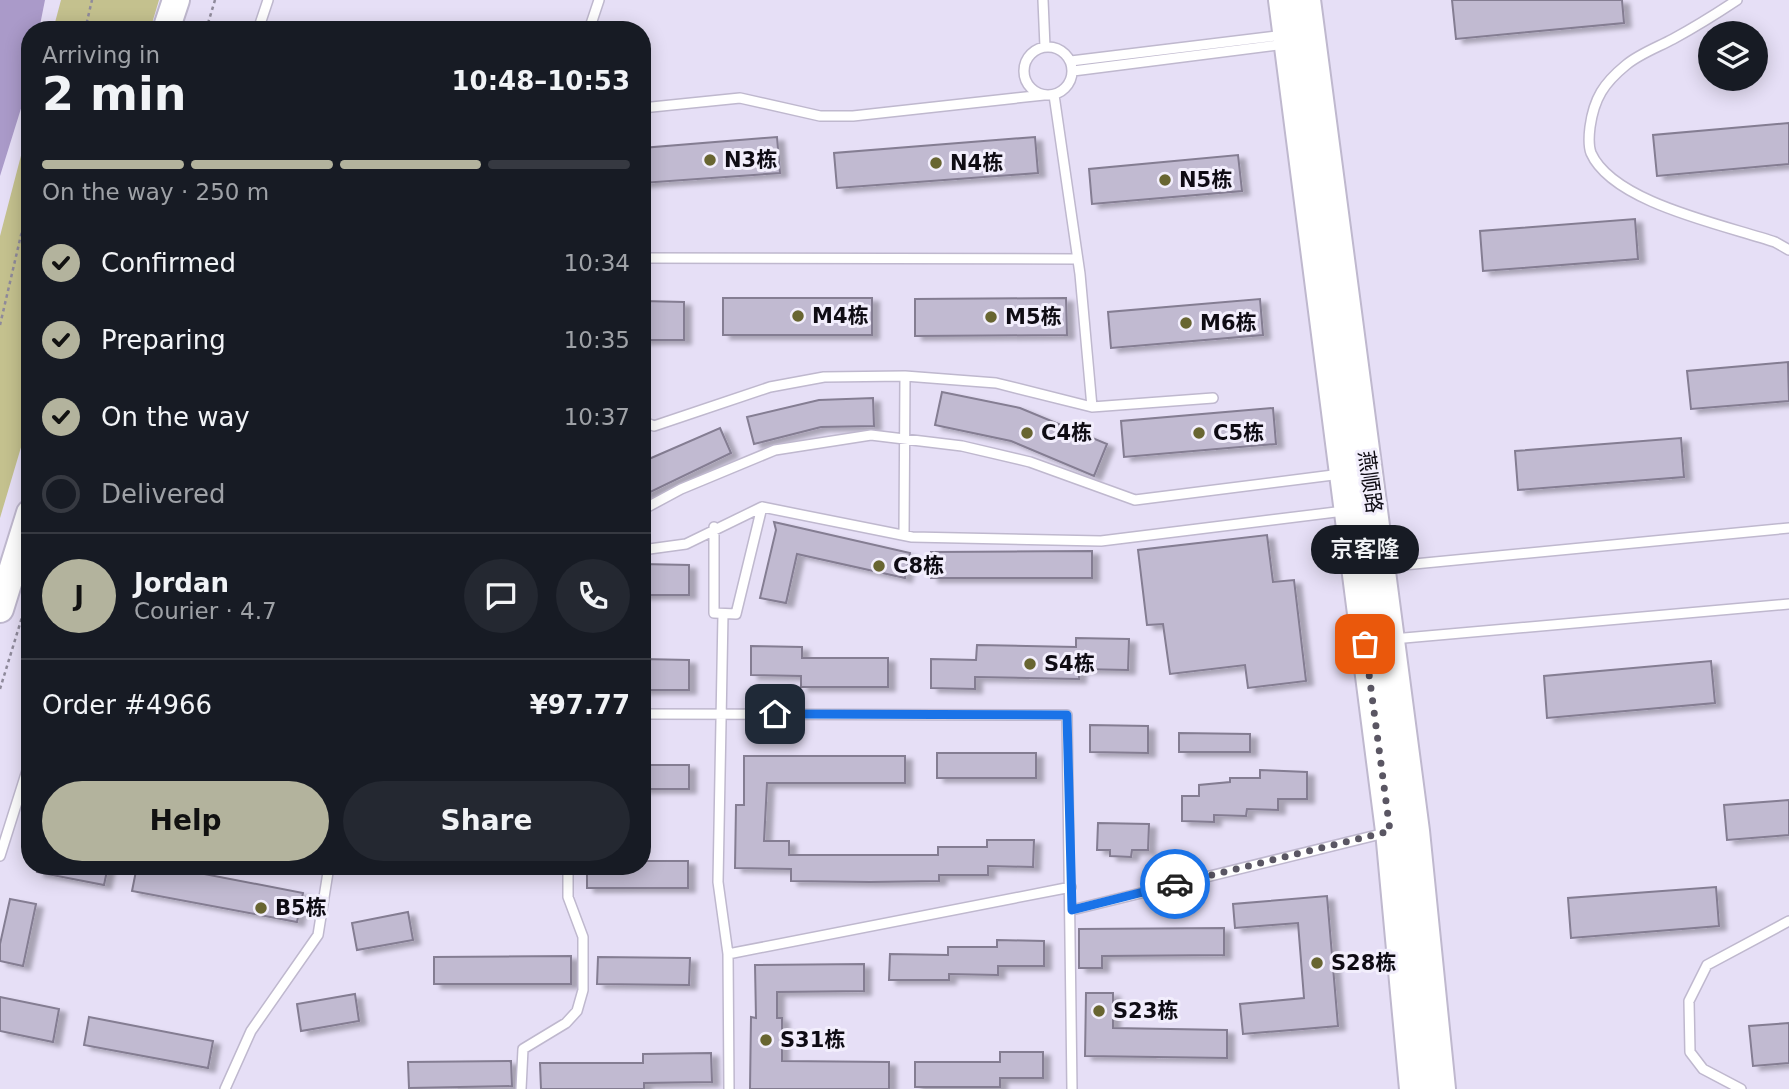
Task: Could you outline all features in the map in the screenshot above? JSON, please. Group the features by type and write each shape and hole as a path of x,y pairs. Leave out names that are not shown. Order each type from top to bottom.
{"main road":[{"name":"燕顺路","path":"1283,0 1390,831 1414,1089"},
{"name":"燕顺路","path":"1306,0 1415,831 1441,1089"}],"street":[{"path":"169,21 176,0"},
{"path":"0,609 21,542"}],"lane":[{"path":"261,21 268,0"},
{"path":"592,21 599,0"},
{"path":"1043,0 1045,47"},
{"path":"1737,0 1699,25 1628,63 1606,83 1596,97 1592,111 1590,151 1598,166 1616,183 1643,199 1775,242 1789,250"},
{"path":"1072,66 1287,39"},
{"path":"651,106 740,98 820,116 853,116 1049,95 1069,84 1072,66 1062,51 1045,47 1030,54 1024,68 1028,85 1049,95"},
{"path":"1049,95 1077,259 1092,407"},
{"path":"651,258 1077,259"},
{"path":"904,535 905,376"},
{"path":"651,425 770,387 824,377 905,376 996,383 1092,407 1213,398"},
{"path":"651,505 694,483 775,450 871,435 904,436 1030,462 1135,500 1343,474"},
{"path":"714,527 714,613 736,614 762,507"},
{"path":"651,549 686,544 714,527 762,507 904,535 1101,541 1347,510"},
{"path":"1381,567 1789,528"},
{"path":"1391,639 1789,604"},
{"path":"723,614 718,882 728,954 729,1089"},
{"path":"651,713 1067,715 1072,910 1072,1089"},
{"path":"0,856 21,790"},
{"path":"1072,910 1390,831"},
{"path":"225,1089 251,1031 318,935 328,875"},
{"path":"521,1089 523,1049 566,1023 577,1012 583,990 583,937 568,897 568,875"},
{"path":"728,954 1071,887"},
{"path":"1741,1089 1703,1069 1690,1052 1689,1001 1697,979 1707,965 1789,922"}],"path":[{"path":"87,21 92,0"},
{"path":"209,21 215,0"},
{"path":"0,325 21,235"},
{"path":"0,689 21,620"}],"shaded area":[{"path":"0,0 45,0 41,21 21,21 21,108 0,176"},
{"path":"61,0 159,0 153,21 55,21"},
{"path":"21,156 21,447 0,518 0,236"}],"building":[{"path":"1452,0 1622,0 1624,23 1456,39"},
{"path":"1789,123 1789,164 1657,176 1653,135"},
{"name":"N3栋","path":"777,137 780,173 651,182 651,147"},
{"name":"N4栋","path":"1035,137 1038,173 837,188 834,153"},
{"name":"N5栋","path":"1238,155 1242,191 1092,204 1089,169"},
{"path":"1635,219 1638,259 1483,271 1480,231"},
{"name":"M4栋","path":"723,298 872,298 872,335 723,335"},
{"name":"M5栋","path":"1066,298 1067,335 915,336 915,299"},
{"name":"M6栋","path":"1260,299 1263,335 1111,348 1108,312"},
{"path":"651,301 684,302 684,340 651,340"},
{"path":"1788,362 1789,401 1691,409 1687,371"},
{"name":"C4栋","path":"942,392 1020,408 1107,444 1094,476 1011,441 935,425"},
{"path":"873,398 874,426 821,427 754,444 747,417 819,400"},
{"name":"C5栋","path":"1273,408 1276,444 1124,457 1121,421"},
{"path":"720,428 731,453 651,492 651,458"},
{"path":"1681,438 1684,477 1518,490 1515,451"},
{"name":"C8栋","path":"774,522 910,553 905,578 797,554 786,603 760,598 776,530"},
{"path":"1267,535 1273,582 1294,580 1306,681 1248,688 1245,665 1170,674 1163,624 1147,625 1138,550"},
{"path":"1092,551 1092,578 931,578 931,552"},
{"path":"651,564 689,565 689,595 651,595"},
{"name":"S4栋","path":"1076,638 1129,639 1128,670 1079,669 1079,679 975,677 975,689 931,688 931,659 976,660 977,645 1076,647"},
{"path":"751,646 802,647 802,658 888,658 888,687 801,687 801,676 751,675"},
{"path":"651,659 689,660 689,690 651,690"},
{"path":"1711,661 1715,703 1547,718 1544,676"},
{"path":"1090,725 1148,726 1148,753 1090,752"},
{"path":"1179,733 1250,734 1250,752 1179,752"},
{"path":"937,753 1036,753 1036,778 937,778"},
{"path":"744,756 905,756 905,783 767,783 764,841 789,841 789,855 938,855 938,847 987,847 987,840 1034,840 1033,867 988,866 988,875 939,875 939,881 870,882 791,881 791,869 735,868 736,805 744,805"},
{"path":"651,765 689,765 689,789 651,789"},
{"path":"1260,770 1307,772 1307,799 1278,799 1278,810 1247,809 1246,816 1214,815 1214,822 1182,821 1182,796 1199,796 1199,785 1230,782 1230,778 1260,778"},
{"path":"1789,800 1789,835 1727,840 1724,805"},
{"path":"1098,823 1149,824 1148,850 1132,850 1131,857 1110,856 1110,850 1097,850"},
{"path":"651,861 688,861 688,888 587,888 587,875 651,875"},
{"path":"52,875 106,875 104,885"},
{"name":"B5栋","path":"135,875 210,875 303,893 297,922 132,891"},
{"path":"1716,887 1719,926 1571,938 1568,898"},
{"name":"S28栋","path":"1327,896 1338,1026 1243,1034 1240,1004 1304,998 1298,923 1235,928 1233,904"},
{"path":"10,899 36,904 23,966 0,961 0,944"},
{"path":"408,912 413,940 357,950 352,923"},
{"path":"1224,928 1224,955 1102,956 1102,968 1079,968 1079,929"},
{"path":"997,940 1044,941 1044,966 998,966 998,975 949,974 949,980 889,980 890,954 948,955 948,947 997,947"},
{"path":"571,956 571,984 434,984 434,957"},
{"path":"598,957 690,958 689,985 597,984"},
{"path":"864,964 864,991 777,992 777,1018 782,1018 782,1061 889,1062 889,1089 750,1089 751,1017 756,1018 755,965"},
{"name":"S23栋","path":"1086,993 1113,993 1113,1028 1227,1030 1227,1058 1085,1056"},
{"path":"355,994 359,1021 301,1031 297,1004"},
{"path":"0,997 59,1009 53,1042 0,1031"},
{"path":"89,1017 213,1041 208,1068 84,1045"},
{"path":"1789,1023 1789,1063 1753,1066 1749,1026"},
{"path":"1000,1052 1043,1052 1043,1078 1000,1078 1000,1087 915,1087 915,1062 1000,1062"},
{"path":"711,1053 712,1082 644,1083 644,1089 541,1089 540,1063 643,1063 643,1054"},
{"path":"511,1061 512,1086 409,1088 408,1062"}],"way so far":[{"path":"1175,884 1390,831 1365,644"}],"place":[{"name":"N3栋","path":"710,160"},
{"name":"N4栋","path":"936,163"},
{"name":"N5栋","path":"1165,180"},
{"name":"M4栋","path":"798,316"},
{"name":"M5栋","path":"991,317"},
{"name":"M6栋","path":"1186,323"},
{"name":"C4栋","path":"1027,433"},
{"name":"C5栋","path":"1199,433"},
{"name":"C8栋","path":"879,566"},
{"name":"京客隆","path":"1365,644"},
{"name":"S4栋","path":"1030,664"},
{"name":"B5栋","path":"261,908"},
{"name":"S28栋","path":"1317,963"},
{"name":"S23栋","path":"1099,1011"},
{"name":"S31栋","path":"766,1040"}],"route":[{"path":"775,714 1067,715 1072,910 1175,884"}]}
